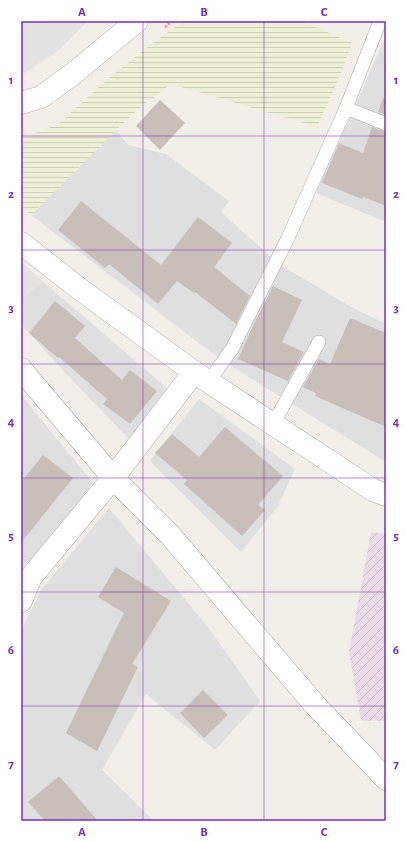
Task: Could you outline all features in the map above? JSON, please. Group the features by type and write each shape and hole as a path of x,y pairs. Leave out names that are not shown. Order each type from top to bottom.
{"street":[{"path":"21,103 41,97 74,73 137,21"},
{"path":"21,243 81,290 202,377 373,490 386,495"},
{"path":"21,369 113,478 170,535 315,705 386,779"},
{"path":"21,601 26,574 202,377"}],"lane":[{"path":"202,377 232,350 284,247 346,108 380,21"},
{"path":"346,108 386,124"},
{"path":"273,424 319,342"}],"shaded area":[{"path":"21,21 88,21 59,50 25,73 21,74"},
{"path":"386,36 386,222 316,193"},
{"path":"116,130 128,145 166,154 229,201 221,212 279,264 353,308 386,324 386,459 383,460 224,362 31,215"},
{"path":"21,262 42,281 21,300"},
{"path":"42,281 167,388 129,439 21,324 21,300"},
{"path":"21,395 93,483 29,565 21,560"},
{"path":"199,399 295,469 278,506 241,552 150,461"},
{"path":"109,508 208,627 260,701 215,750 146,694 102,770 154,821 21,821 21,631 41,590"},
{"path":"371,532 386,534 386,721 361,721 349,652"}],"green space":[{"path":"184,21 302,21 352,43 341,73 317,127 171,84 137,110 31,215 21,205 21,138 57,125 109,78 154,42"}],"building":[{"path":"383,98 386,99 386,115 378,112"},
{"path":"160,100 185,123 160,150 136,126"},
{"path":"372,127 386,132 386,206 363,197 362,199 322,183 339,143 363,153"},
{"path":"81,201 161,265 198,217 232,243 214,267 250,296 236,324 195,292 194,293 177,281 158,304 109,264 105,268 58,230"},
{"path":"273,286 302,300 282,342 304,352 288,381 238,359"},
{"path":"55,301 85,326 75,338 122,380 130,370 157,391 130,424 103,404 107,399 29,333"},
{"path":"350,318 386,333 386,427 315,396 316,393 303,387 319,359 330,364"},
{"path":"225,427 283,476 258,505 265,510 242,536 184,484 187,480 155,453 172,434 199,457"},
{"path":"43,455 73,478 21,543 21,482"},
{"path":"116,567 171,601 132,664 138,667 97,751 66,733 124,613 98,597"},
{"path":"203,690 228,715 204,738 180,713"},
{"path":"59,776 98,821 45,821 28,802"}]}
